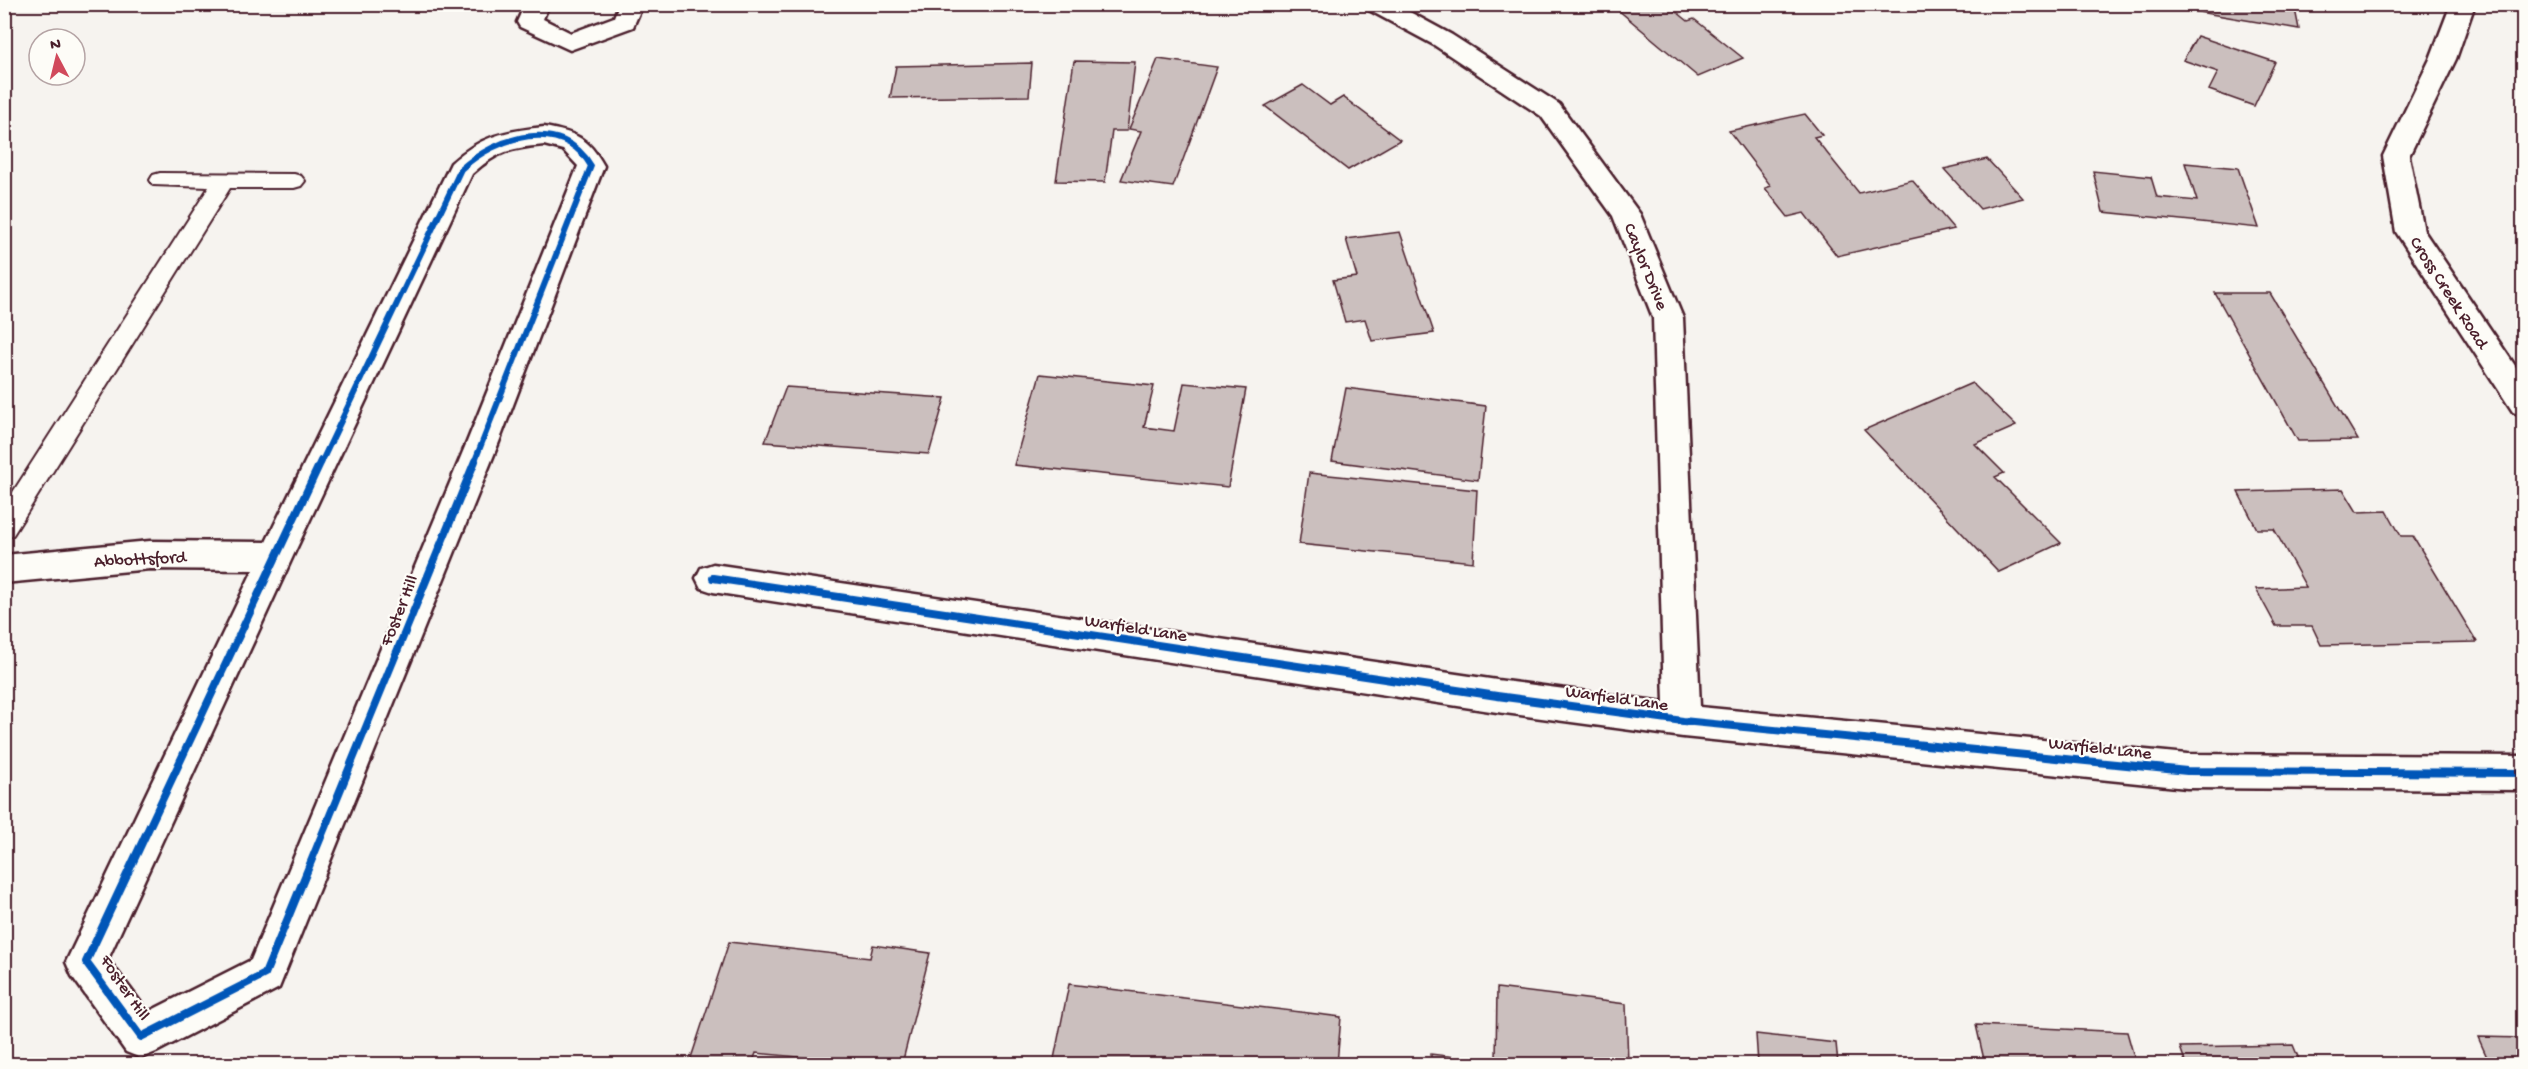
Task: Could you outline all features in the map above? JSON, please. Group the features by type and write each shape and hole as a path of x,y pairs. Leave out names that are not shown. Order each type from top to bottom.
{"street":[{"path":"537,4 529,22 570,42 624,22 631,4"},
{"name":"Caylor Drive","path":"1376,4 1443,40 1550,110 1626,214 1668,318 1683,721"},
{"name":"Cross Creek Road","path":"2463,4 2443,59 2396,156 2410,232 2523,404"},
{"name":"Foster Hill","path":"544,136 571,141 579,147 591,166 483,442 265,974 141,1036 86,962 276,556 462,169 480,151 495,143 544,136"},
{"name":"Abbottsford","path":"4,569 150,555 276,556"},
{"name":"Warfield Lane","path":"713,578 1486,695 1683,721 2187,771 2523,773"}],"lane":[{"path":"160,180 294,181"},
{"path":"4,528 224,180"}],"building":[{"path":"1611,4 1667,4 1688,21 1694,19 1743,58 1698,77"},
{"path":"2180,4 2294,4 2299,29 2181,9"},
{"path":"2197,36 2275,62 2254,106 2209,90 2218,72 2183,60"},
{"path":"1158,59 1217,67 1173,187 1121,180 1141,131 1129,129"},
{"path":"1074,61 1135,62 1127,131 1112,131 1105,182 1056,181"},
{"path":"1032,63 1029,96 890,98 896,66"},
{"path":"1303,85 1330,105 1343,97 1400,140 1348,170 1265,106"},
{"path":"1805,114 1822,135 1814,137 1859,193 1912,180 1954,229 1837,256 1804,213 1788,217 1765,188 1771,186 1729,131"},
{"path":"1987,159 2023,198 1980,209 1944,169"},
{"path":"2185,163 2238,168 2259,228 2103,212 2093,171 2151,177 2157,197 2197,201"},
{"path":"1400,232 1434,333 1372,341 1365,319 1345,322 1333,280 1357,277 1346,239"},
{"path":"2215,293 2270,293 2358,440 2298,441"},
{"path":"1040,374 1154,386 1144,427 1174,431 1184,383 1246,389 1228,487 1014,465"},
{"path":"1972,383 2016,426 1975,444 2004,473 1995,477 2061,543 1999,572 1864,430"},
{"path":"786,387 945,398 929,454 765,442"},
{"path":"1346,388 1486,406 1478,480 1332,461"},
{"path":"1309,473 1477,490 1473,562 1299,544"},
{"path":"2343,489 2357,512 2387,511 2401,536 2413,536 2477,642 2321,645 2312,626 2276,626 2256,589 2306,587 2274,529 2257,529 2238,492"},
{"path":"729,942 870,958 873,945 930,953 902,1064 839,1064 840,1061 756,1053 752,1064 689,1064"},
{"path":"1069,984 1341,1017 1337,1064 1053,1064"},
{"path":"1497,988 1626,1004 1628,1064 1431,1064 1431,1054 1496,1062"},
{"path":"1976,1025 2127,1032 2136,1064 1985,1064"},
{"path":"1756,1034 1836,1043 1838,1064 1758,1064"},
{"path":"2478,1037 2524,1038 2524,1064 2490,1064"},
{"path":"2293,1045 2301,1064 2186,1064 2180,1047"}],"cycle path":[{"path":"544,136 561,139 578,147 591,166 483,442 265,974 141,1037 86,962 276,556 461,169 481,152 499,143 544,136"},
{"path":"713,578 1497,696 1683,721 2187,771 2524,773"}]}
